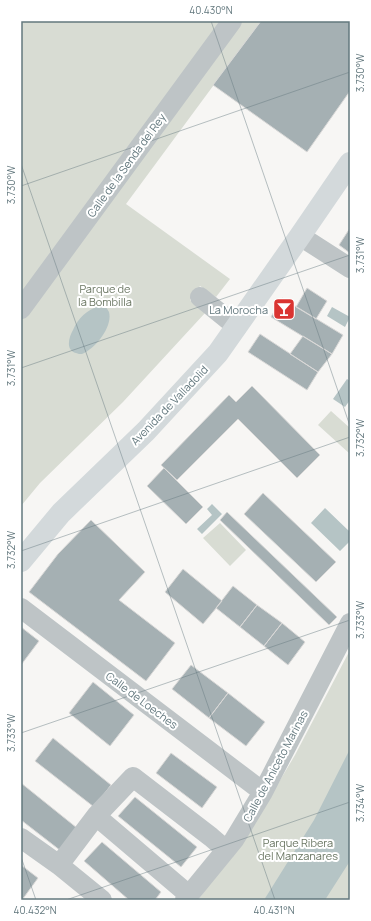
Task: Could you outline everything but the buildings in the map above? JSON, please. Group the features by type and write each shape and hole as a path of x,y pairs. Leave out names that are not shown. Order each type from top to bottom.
{"main road":[{"name":"Avenida de Valladolid","path":"21,561 61,513 146,430 218,353 350,163"}],"street":[{"name":"Calle de la Senda del Rey","path":"21,309 232,21"},
{"path":"300,236 350,268"},
{"path":"200,297 237,327"},
{"name":"Calle de Loeches","path":"21,608 263,792"},
{"name":"Calle de Aniceto Marinas","path":"187,898 234,840 263,792 350,623"},
{"path":"59,865 96,816 133,777 226,850"},
{"path":"96,816 187,898"},
{"path":"21,838 59,865 102,900"}],"green space":[{"name":"Parque de la Bombilla","path":"21,21 261,21 126,204 230,279 216,297 200,286 190,300 205,313 123,402 40,483 21,506"},
{"path":"331,411 350,428 350,454 318,425"},
{"path":"220,523 246,550 230,566 203,538"},
{"name":"Parque Ribera del Manzanares","path":"350,650 350,900 198,900 263,809 295,755"}],"shaded area":[{"path":"99,306 106,307 109,312 110,318 106,331 92,347 82,354 78,354 70,349 70,336 77,322 83,315"},
{"path":"332,307 350,317 345,327 327,316"},
{"path":"347,379 350,381 350,400 345,407 333,399"},
{"path":"212,504 222,514 202,534 197,529 212,515 207,509"},
{"path":"325,508 350,532 350,541 340,551 311,523"},
{"path":"350,749 350,861 325,900 264,900 314,820"}],"place":[{"name":"La Morocha","path":"284,309"}]}
